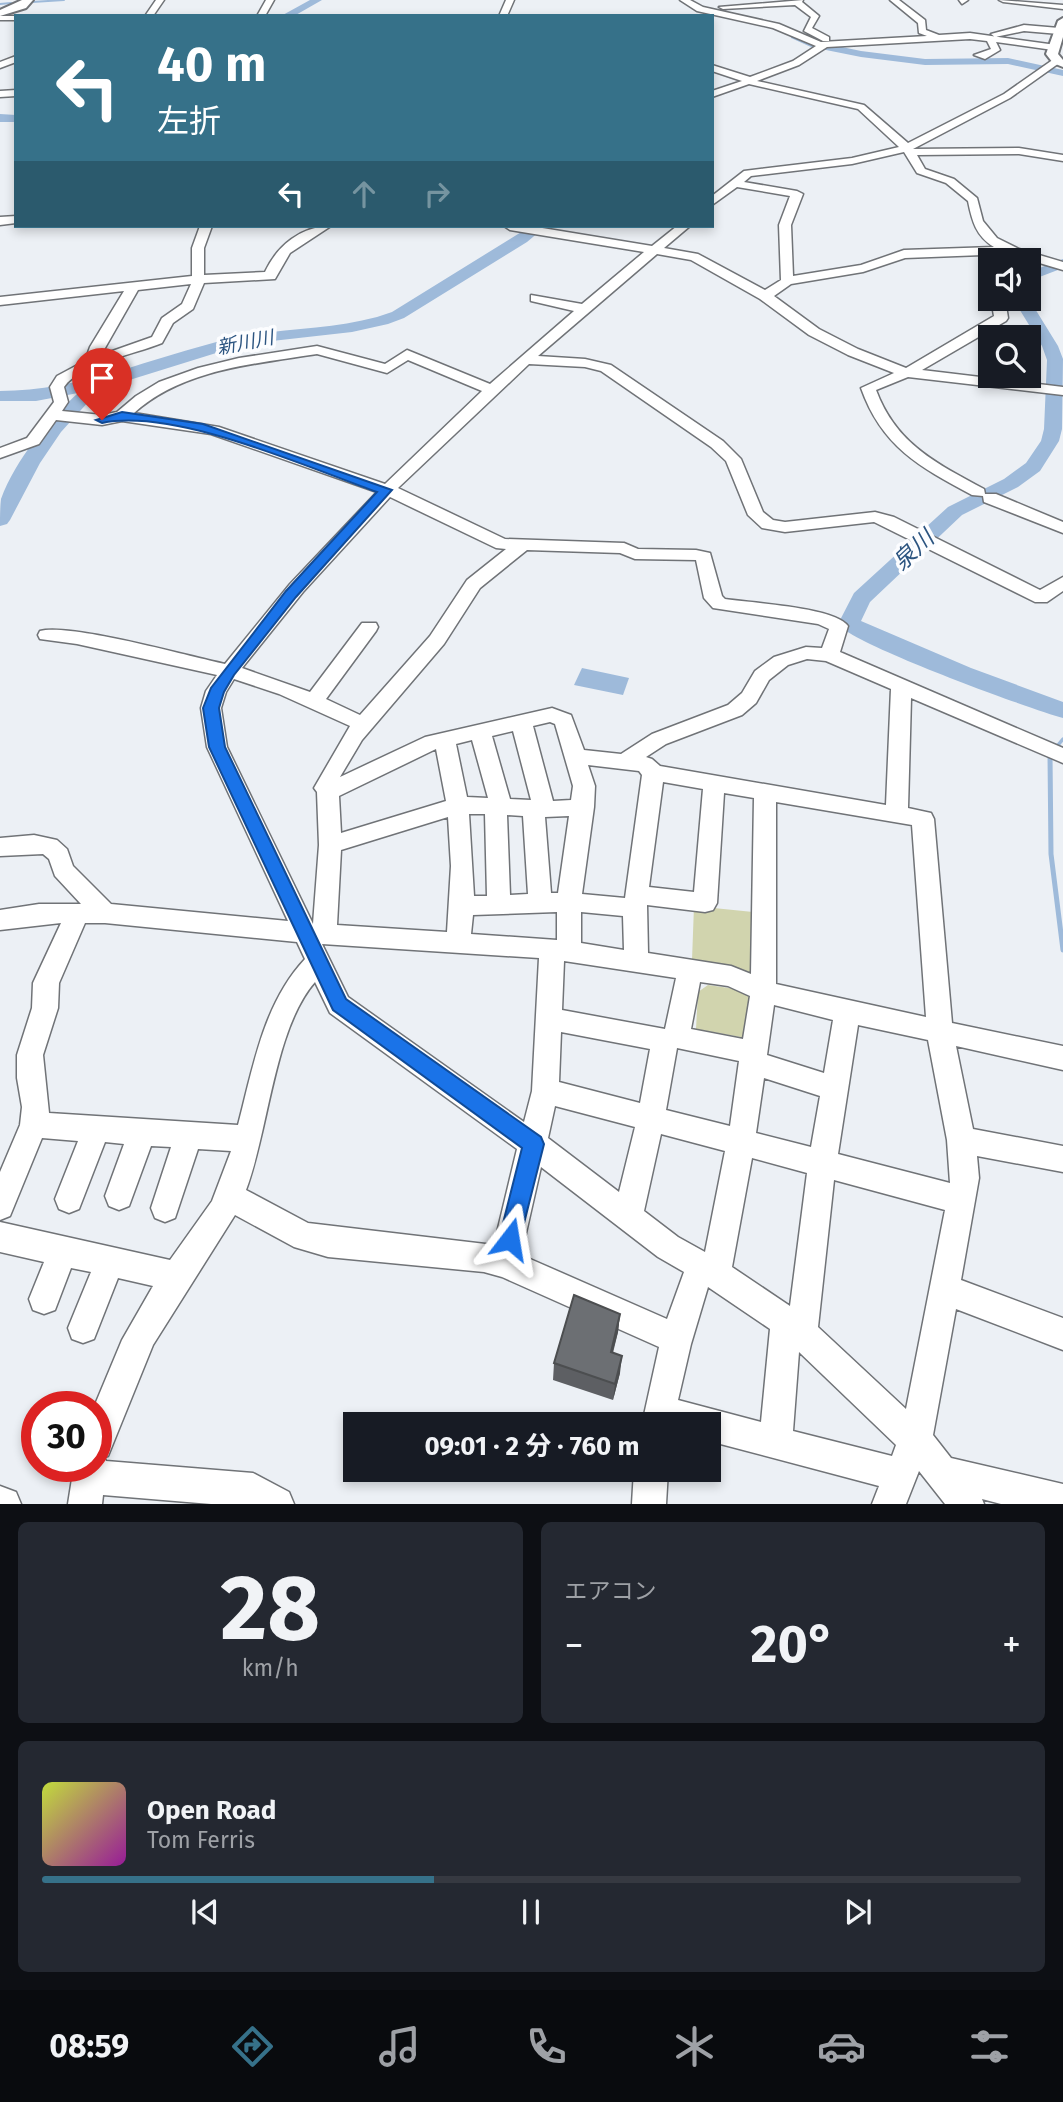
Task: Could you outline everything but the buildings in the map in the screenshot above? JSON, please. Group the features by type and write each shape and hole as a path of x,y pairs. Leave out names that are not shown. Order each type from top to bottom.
{"main road":[{"path":"0,16 22,6 28,0"},
{"path":"1056,57 1061,26"}],"street":[{"path":"684,0 700,9 776,26 823,46"},
{"path":"894,0 922,22 922,31 935,36 935,39"},
{"path":"1003,0 1063,7"},
{"path":"700,9 798,1 816,18 807,26 810,32 838,44"},
{"path":"714,93 796,63 823,46 978,37 1024,28 1061,26"},
{"path":"978,37 1056,57"},
{"path":"990,39 996,50"},
{"path":"978,55 985,56 996,50 1056,57"},
{"path":"909,150 1007,96 1056,57"},
{"path":"714,69 748,81 861,107 909,150 921,171 929,176 950,181 973,200 975,219 979,225 988,237 1006,248"},
{"path":"714,200 748,173 852,161 909,150 1019,151 1063,158"},
{"path":"733,183 797,194 785,225 787,281"},
{"path":"0,453 33,441 55,415 61,402 59,391 63,377 157,340 167,321 188,306 198,279 198,248 205,228"},
{"path":"0,301 198,279 270,276 279,254 286,247 321,228"},
{"path":"531,228 694,257 765,296 834,342 907,373 1055,390"},
{"path":"315,933 217,747 211,708 216,691 291,594 385,490 491,390 681,228"},
{"path":"765,296 787,281 863,268 904,254 978,256"},
{"path":"1041,258 1059,263"},
{"path":"91,364 97,347 134,285"},
{"path":"536,298 584,309"},
{"path":"1000,311 1001,318 907,373 868,388 880,419 911,455 984,495 1063,528"},
{"path":"122,416 141,399 164,385 203,371 317,350 387,369 407,354 491,390"},
{"path":"525,360 585,363 606,368 717,444 733,459 756,515 768,524 785,527 875,517 923,538 1041,598 1063,582"},
{"path":"55,415 102,420 122,416 214,430 385,490 492,540 523,544 624,548 635,554 704,557 713,598 720,604 822,619 839,626 829,654"},
{"path":"523,544 473,584 437,640 403,682 363,724 327,781 325,788 330,845 315,933 318,962 339,1004 534,1144 668,1247 709,1270 794,1328 915,1440 967,1503"},
{"path":"314,700 369,627"},
{"path":"47,635 77,638 229,671 314,700 363,724"},
{"path":"629,762 630,757 659,739 735,710 749,698 762,677 781,661 806,653 829,654 1055,753"},
{"path":"897,813 901,687"},
{"path":"325,788 334,789 432,742 552,715 564,720 584,786 583,807 548,1019 545,1091 504,1263"},
{"path":"521,721 539,808 540,902"},
{"path":"480,731 498,806 499,903"},
{"path":"444,739 459,805 464,906 458,944"},
{"path":"575,758 645,764 653,773 923,819 940,1033 961,1140 965,1178 915,1440 894,1489 776,1442 721,1428"},
{"path":"636,961 636,902 653,773"},
{"path":"464,906 540,902 705,903 714,783"},
{"path":"660,1412 684,1309 709,1270 741,1142 763,991 765,791"},
{"path":"330,845 459,805 583,807"},
{"path":"0,847 34,844 49,846 60,855 63,870 92,913"},
{"path":"0,1206 34,1125 36,1107 30,1079 30,1055 45,1009 46,983 53,963 92,913"},
{"path":"0,920 92,913 315,933 560,950 731,976 763,991 847,1012 1063,1058"},
{"path":"112,1403 128,1362 162,1299 213,1228 229,1196 247,1139 266,1062 295,990 318,962"},
{"path":"628,1217 690,968"},
{"path":"776,1442 847,1012"},
{"path":"548,1019 671,1038 753,1057 834,1089"},
{"path":"545,1091 961,1200"},
{"path":"34,1125 247,1139"},
{"path":"69,1199 97,1129"},
{"path":"119,1196 142,1132"},
{"path":"165,1208 189,1135"},
{"path":"961,1140 1063,1159"},
{"path":"229,1196 304,1237 328,1242 484,1257 504,1263 676,1339"},
{"path":"0,1237 178,1277"},
{"path":"44,1299 63,1251"},
{"path":"83,1328 110,1262"},
{"path":"944,1289 1063,1334"},
{"path":"943,1473 1063,1500"},
{"path":"89,1482 253,1490 276,1503"},
{"path":"649,1503 650,1482"}],"green space":[{"path":"694,906 753,912 754,974 692,960"},
{"path":"708,985 743,990 751,999 746,1038 696,1029 698,992"}],"water":[{"path":"582,668 629,678 623,695 574,685"}],"waterway":[{"path":"32,2 64,0"},
{"path":"290,14 317,0"},
{"path":"0,4 11,3"},
{"name":"泉川","path":"795,36 815,45 861,54 925,62 1008,61 1063,73"},
{"path":"0,118 14,119"},
{"name":"新川川","path":"0,520 30,463 54,428 101,383 229,344 272,336 352,328 383,321 398,315 536,228"},
{"name":"泉川","path":"1041,272 1063,263"},
{"name":"泉川","path":"1028,311 1050,346 1055,360 1053,429 1050,441 1033,467 1011,483 955,511 862,598 849,624 864,633 1012,693 1063,710"},
{"path":"0,396 36,396 100,383"},
{"path":"1053,751 1063,739"},
{"path":"1054,750 1050,755 1051,854 1063,950"}],"route":[{"path":"102,420 122,416 199,426 385,490 291,594 229,671 216,691 211,708 217,747 339,1004 534,1144 510,1239"}]}
